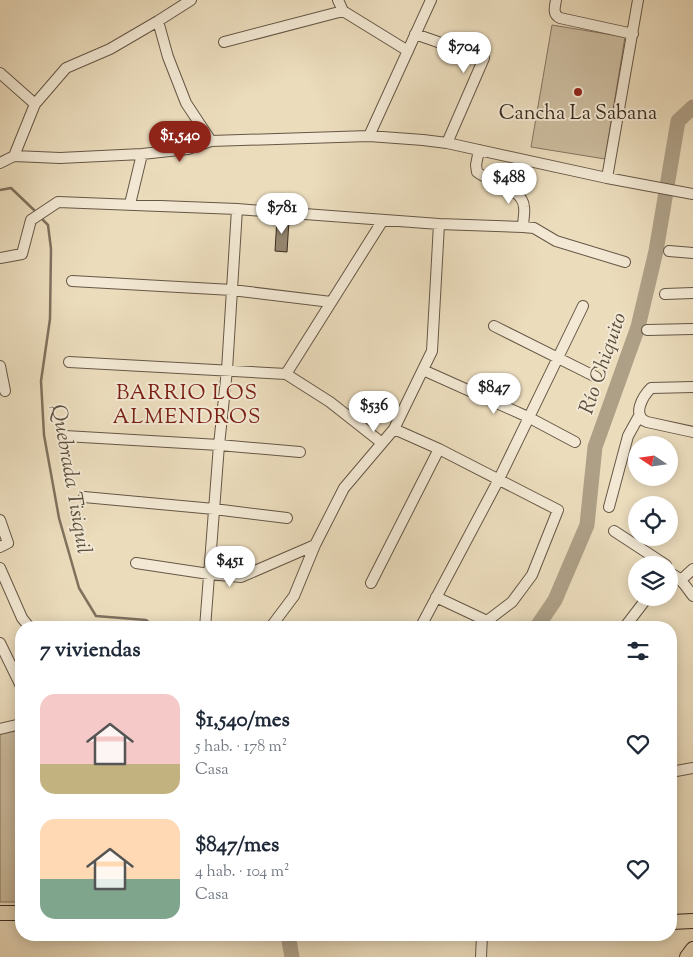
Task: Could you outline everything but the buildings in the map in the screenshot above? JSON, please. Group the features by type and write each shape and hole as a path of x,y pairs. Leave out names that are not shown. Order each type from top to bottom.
{"main road":[{"path":"0,913 15,913"},
{"path":"677,922 691,922"},
{"path":"687,957 693,949"}],"street":[{"path":"14,156 35,104 66,68 110,49 158,22 191,0"},
{"path":"338,0 343,11 408,51"},
{"path":"369,136 431,0"},
{"path":"556,0 555,14 560,18 633,34"},
{"path":"607,178 638,0"},
{"path":"224,42 343,11"},
{"path":"158,22 168,57 186,103 211,141"},
{"path":"416,34 484,58 447,143"},
{"path":"0,73 35,104"},
{"path":"0,163 14,156 60,158 188,150 211,141 369,136 447,143 607,178 693,194"},
{"path":"479,150 476,165 477,172 482,176 501,183 519,196 524,204 523,227"},
{"path":"130,204 142,154"},
{"path":"0,258 22,254 31,220 58,202 237,209 439,224 534,228 556,241 625,262"},
{"path":"206,621 219,445 227,370 237,209"},
{"path":"286,374 383,220"},
{"path":"275,621 294,596 315,545 344,488 394,429 432,351 439,224"},
{"path":"669,251 693,253"},
{"path":"72,281 232,290 331,302"},
{"path":"665,294 693,293"},
{"path":"424,621 499,479 583,306"},
{"path":"494,326 596,377"},
{"path":"647,330 693,329"},
{"path":"69,362 286,374 330,402 382,443"},
{"path":"0,366 5,391"},
{"path":"423,370 528,417 575,442"},
{"path":"643,419 639,409 643,396 651,388 693,387"},
{"path":"643,419 693,432"},
{"path":"609,507 628,436 643,419"},
{"path":"394,429 439,449 558,510 532,575 512,602 487,621 436,597"},
{"path":"65,436 300,452"},
{"path":"371,583 439,449"},
{"path":"84,497 287,518"},
{"path":"0,520 8,543 0,547"},
{"path":"614,531 649,556"},
{"path":"136,563 241,577 315,545"},
{"path":"0,568 24,621"},
{"path":"681,580 693,569"},
{"path":"678,578 693,596"},
{"path":"629,621 641,606"},
{"path":"0,643 15,672"},
{"path":"0,729 15,725"},
{"path":"677,771 693,768"},
{"path":"481,957 482,941"}],"shaded area":[{"name":"Cancha La Sabana","path":"552,25 625,37 605,159 531,147"},
{"path":"15,730 15,902 0,902 0,734"}],"waterway":[{"name":"Río Chiquito","path":"541,621 555,600 587,525 595,447 638,327 656,251 678,121 693,107"},
{"name":"Quebrada Tisiquil","path":"0,190 11,188 34,210"},
{"name":"Quebrada Tisiquil","path":"43,220 48,225 51,249 50,319 41,381 44,435 59,518 79,588 96,616 147,621"},
{"name":"Río Chiquito","path":"289,941 292,957"}],"place":[{"name":"Cancha La Sabana","path":"578,92"}],"district":[{"name":"BARRIO LOS ALMENDROS","path":"187,404"}]}
